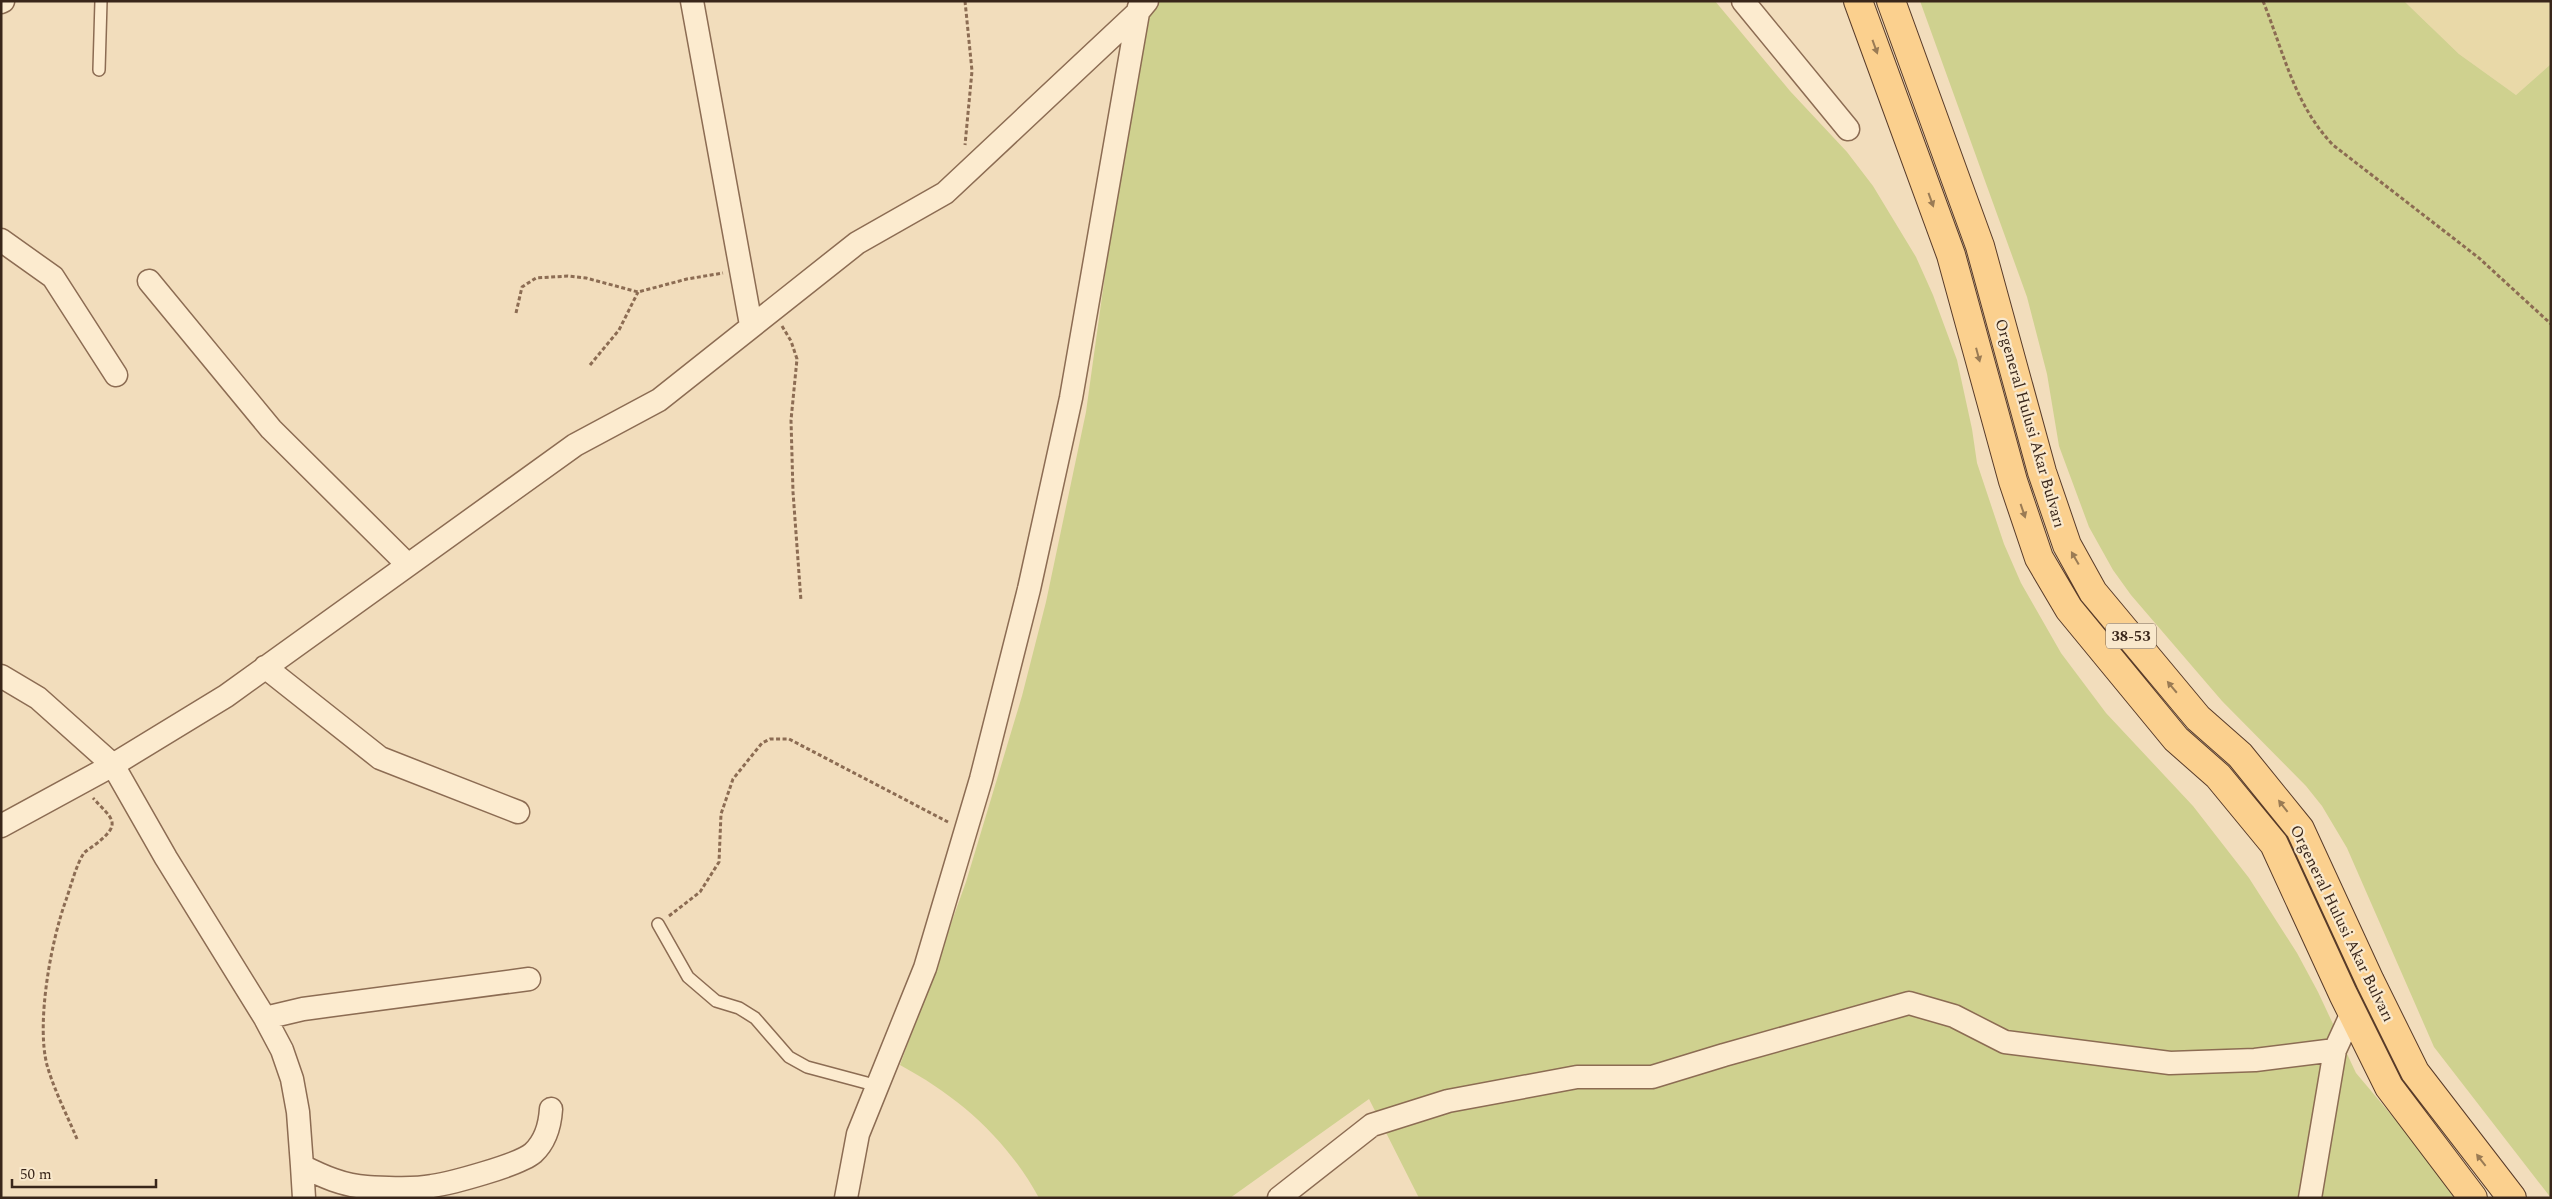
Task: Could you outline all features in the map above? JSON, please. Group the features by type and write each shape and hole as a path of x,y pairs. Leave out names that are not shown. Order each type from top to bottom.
{"main road":[{"name":"Orgeneral Hulusi Akar Bulvarı","path":"1858,1 1951,255 2013,481 2040,558 2069,609 2176,739 2218,776 2274,844 2352,1013 2389,1087 2473,1198"},
{"name":"Orgeneral Hulusi Akar Bulvarı","path":"1890,1 1980,246 2042,472 2067,545 2093,592 2198,718 2240,755 2300,829 2370,981 2415,1072 2512,1198"}],"street":[{"path":"692,1 741,270 759,319"},
{"path":"1743,1 1848,128"},
{"path":"1,826 113,765 226,696 575,445 659,400 857,243 945,193 1142,5"},
{"path":"846,1198 858,1134 925,968 981,779 1029,589 1071,398 1142,5"},
{"path":"1,240 53,277 116,375"},
{"path":"149,280 271,428 407,564"},
{"path":"265,667 380,758 518,812"},
{"path":"1,676 38,698 113,765 175,874 265,1018 282,1050 292,1079 298,1112 304,1198"},
{"path":"265,1018 304,1009 529,979"},
{"path":"1279,1198 1372,1125 1448,1100 1577,1077 1652,1078 1908,1003 1954,1016 2005,1042 2170,1063 2255,1060 2335,1050"},
{"path":"2310,1198 2335,1050 2352,1013"},
{"path":"302,1166 339,1182 366,1187 431,1186 520,1161 527,1157 544,1140 550,1125 551,1108"}],"lane":[{"path":"99,70 101,1"},
{"path":"658,924 688,977 716,1000 739,1008 755,1018 789,1057 807,1067 878,1086"}],"path":[{"path":"958,180 964,153 971,99 971,42 965,1"},
{"path":"2263,1 2295,89 2312,120 2322,133 2333,145 2479,258 2551,324"},
{"path":"516,313 522,287 536,278 586,278 638,292 687,279 741,270"},
{"path":"590,365 619,330 638,292"},
{"path":"759,319 785,330 792,341 797,359 797,375 791,420 794,510 801,601"},
{"path":"658,924 700,892 719,862 721,814 733,778 756,749 770,739 789,739 966,831"},
{"path":"77,1140 47,1065 43,1037 46,996 54,948 65,901 84,853 107,835 112,827 111,818 80,783"}],"shaded area":[{"path":"2404,1 2551,1 2551,64 2516,95 2459,54"}],"green space":[{"path":"1143,1 1715,1 1790,91 1847,152 1873,186 1916,257 1933,295 1957,360 1972,429 1977,463 2004,544 2021,583 2061,653 2106,713 2193,806 2249,878 2297,953 2318,992 2356,1073 2420,1149 2454,1198 1419,1198 1369,1099 1230,1198 1039,1198 1012,1156 979,1121 942,1091 900,1065 966,882 1022,696 1046,602 1086,412"},
{"path":"1920,1 2404,1 2459,54 2516,95 2551,64 2551,1198 2434,1047 2347,848 2322,806 2306,786 2222,701 2131,595 2113,570 2089,527 2059,446 2047,374 2027,297"}]}
